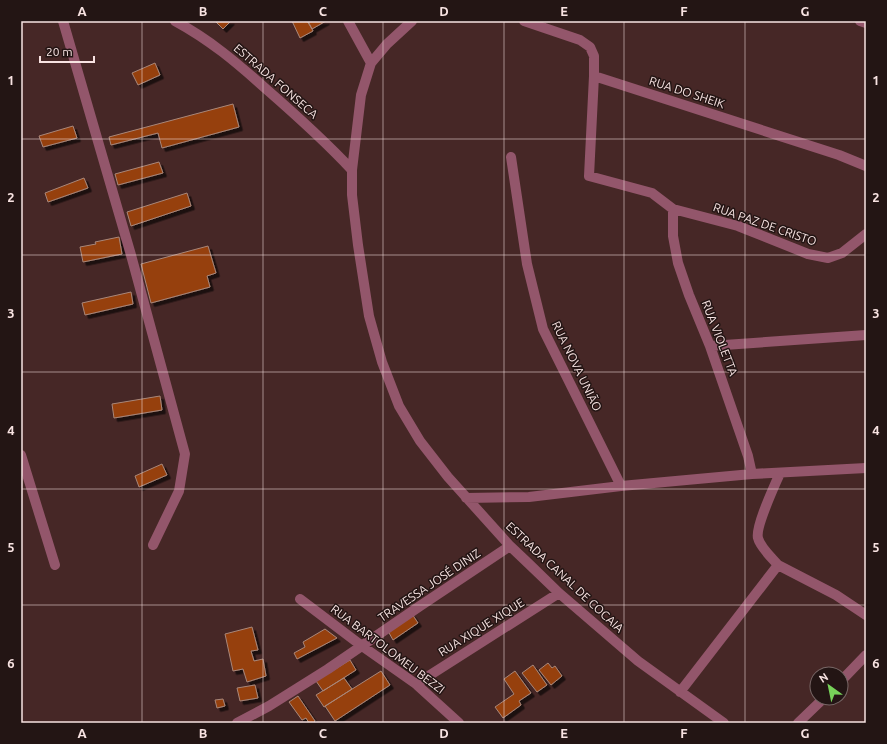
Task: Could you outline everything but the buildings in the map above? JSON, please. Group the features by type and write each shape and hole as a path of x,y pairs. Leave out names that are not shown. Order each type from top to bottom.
{"street":[{"path":"63,21 131,255 185,454 178,491 153,545"},
{"name":"ESTRADA FONSECA","path":"175,21 225,52 324,141 352,170"},
{"path":"348,21 372,63"},
{"name":"ESTRADA CANAL DE COCAIA","path":"412,21 387,44 372,63 361,95 352,170 352,195 369,316 382,362 399,406 420,441 466,498 510,546 559,593 638,661 724,723"},
{"path":"524,21 580,40 590,47 594,56 594,76"},
{"path":"860,21 866,23"},
{"name":"RUA DO SHEIK","path":"594,76 839,155 866,166"},
{"name":"RUA PAZ DE CRISTO","path":"594,76 588,176 652,193 673,209 738,226 808,254 828,258 842,253 866,234"},
{"name":"RUA NOVA UNIÃO","path":"511,157 527,264 543,329 622,486"},
{"name":"RUA VIOLETTA","path":"673,209 673,236 678,262 689,295 710,346 748,456 752,474"},
{"path":"710,346 866,335"},
{"path":"21,455 55,565"},
{"path":"466,498 528,497 622,486 752,474 866,468"},
{"path":"780,473 758,527 758,537 766,552 778,565 836,594 866,615"},
{"name":"TRAVESSA JOSÉ DINIZ","path":"237,723 269,706 328,669 510,546"},
{"path":"680,692 778,565"},
{"name":"RUA XIQUE XIQUE","path":"416,684 559,593"},
{"name":"RUA BARTOLOMEU BEZZI","path":"300,599 362,646 416,684 458,723"},
{"path":"849,673 866,655"},
{"path":"798,723 816,706"}]}
